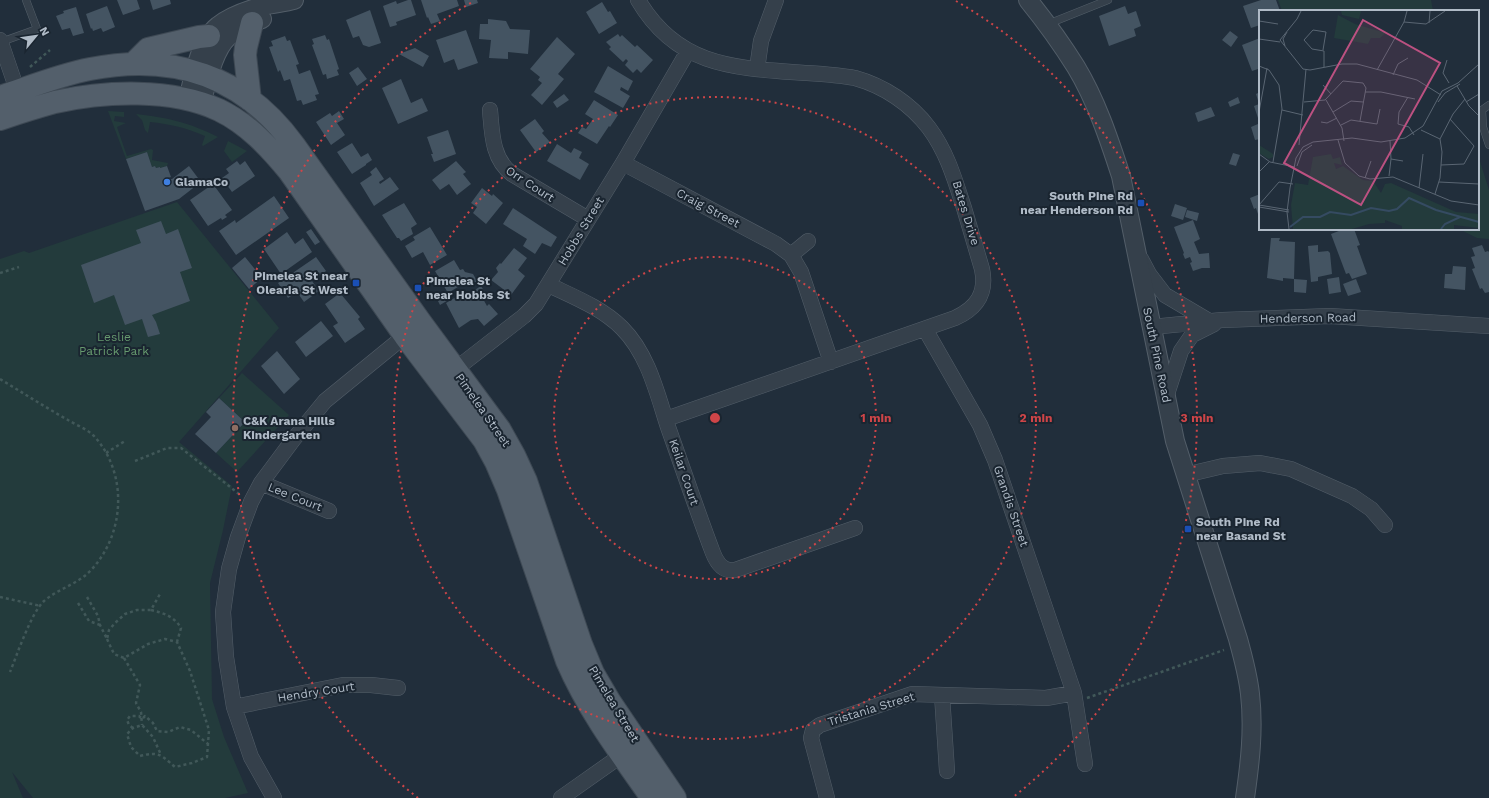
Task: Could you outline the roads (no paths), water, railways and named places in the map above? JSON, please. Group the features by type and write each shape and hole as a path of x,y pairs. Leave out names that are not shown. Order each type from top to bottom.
{"main road":[{"path":"250,100 245,50 252,23"},
{"path":"133,64 148,49 209,36"},
{"name":"Pimelea Street","path":"7,95 79,72 103,67 133,64 161,64 202,74 225,84 250,100 271,118 289,138 413,329"},
{"name":"Pimelea Street","path":"6,117 54,103 99,95 126,94 166,96 194,102 219,110 243,124 259,137 278,157 413,329 447,376 496,462 517,513 569,666 583,694 630,749 675,798"},
{"name":"Pimelea Street","path":"630,749 652,798"}],"street":[{"path":"202,74 216,57 224,42 234,33 252,23 270,16 292,0"},
{"path":"194,102 202,74 209,36 218,25 264,5 292,0"},
{"name":"Bates Drive","path":"638,0 653,22 672,40 688,51 717,63 757,69 836,75 864,81 885,90 899,99 920,117 934,134 944,150 954,176 984,279 977,302 971,309 955,318 666,419"},
{"path":"757,69 760,46 776,0"},
{"name":"South Pine Road","path":"1028,0 1048,24 1076,68 1098,110 1121,176 1134,248 1175,441 1238,639 1246,670 1250,693 1252,733 1245,798"},
{"path":"0,41 13,76 7,95 6,117"},
{"name":"Hobbs Street","path":"447,376 529,312 536,304 623,163 688,51"},
{"name":"Orr Court","path":"490,110 495,147 498,158 503,167 588,219"},
{"name":"Craig Street","path":"623,163 776,244 791,255 801,272 831,362"},
{"path":"791,255 808,241"},
{"path":"1134,248 1149,274 1165,295 1215,321"},
{"name":"Keilar Court","path":"549,285 598,310 612,319 627,333 640,352 666,419 713,553 717,562 724,569 735,570 855,528"},
{"name":"Henderson Road","path":"1152,327 1215,321 1330,316 1489,326"},
{"path":"1166,397 1181,351 1192,335 1215,321"},
{"path":"274,798 251,757 234,707 226,657 223,612 229,569 238,538 251,502 261,483 293,440 325,401 413,329"},
{"name":"Grandis Street","path":"925,329 980,425 995,460 1074,693 1085,764"},
{"path":"1185,475 1223,466 1260,463 1291,469 1352,496 1371,509 1385,525"},
{"name":"Lee Court","path":"261,483 330,511"},
{"name":"Hendry Court","path":"234,707 343,685 371,685 398,688"},
{"name":"Tristania Street","path":"827,798 811,738 813,730 820,724 912,694 1046,698 1074,693"},
{"path":"942,695 947,771"},
{"path":"561,798 630,749"}],"lane":[{"path":"0,41 36,29 26,0"},
{"path":"1048,24 1062,17 1108,0"},
{"path":"1489,105 1482,110 1483,127 1489,145"}],"place":[{"name":"GlamaCo","path":"167,182"},
{"name":"South Pine Rd near Henderson Rd","path":"1141,203"},
{"name":"Pimelea St near Olearia St West","path":"356,283"},
{"name":"Pimelea St near Hobbs St","path":"418,288"},
{"name":"C&K Arana Hills Kindergarten","path":"235,428"},
{"name":"South Pine Rd near Basand St","path":"1188,529"}],"park label":[{"name":"Leslie Patrick Park","path":"114,344"}]}
